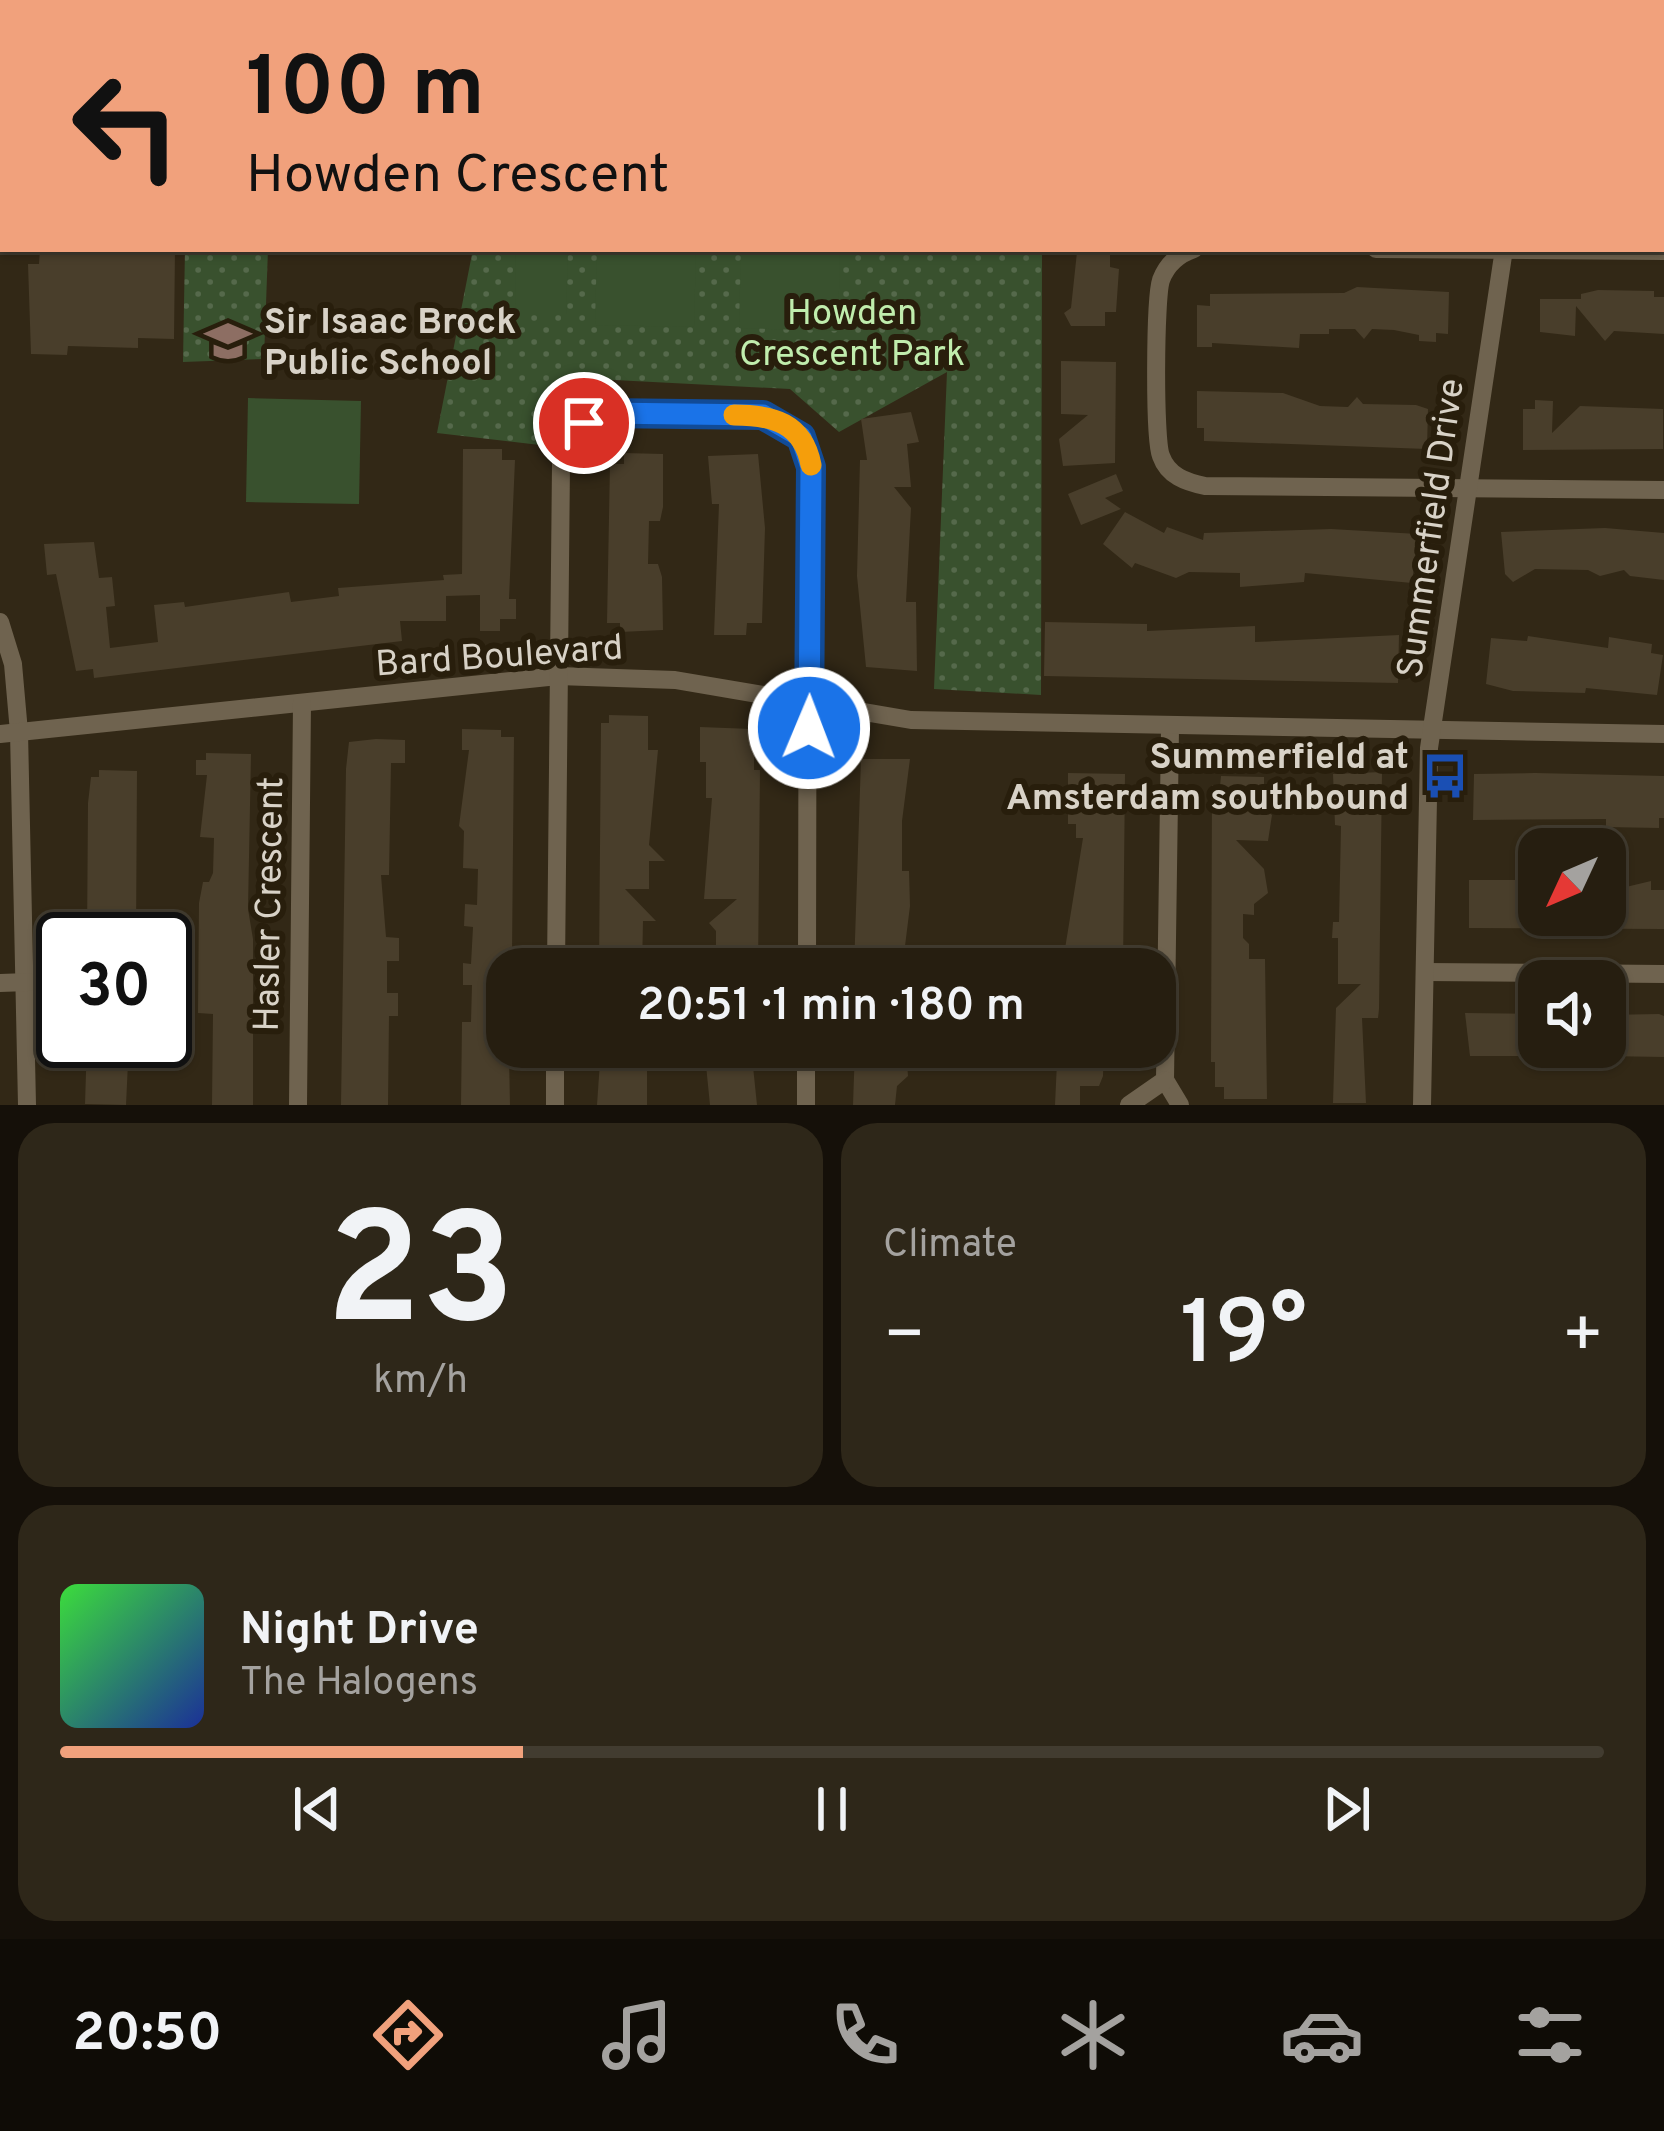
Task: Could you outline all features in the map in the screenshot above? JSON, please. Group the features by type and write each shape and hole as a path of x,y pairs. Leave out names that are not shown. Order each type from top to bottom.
{"street":[{"path":"1189,252 1172,262 1159,292 1158,442 1172,473 1205,486 1664,490"},
{"name":"Summerfield Drive","path":"1421,1105 1432,731 1504,252"},
{"path":"556,948 561,464 572,435 605,413 763,415 801,437 811,467 807,948"},
{"path":"0,622 14,664 10,733 28,982 27,1105"},
{"name":"Bard Boulevard","path":"10,733 558,676 675,680 911,720 1170,729 1664,734"},
{"name":"Hasler Crescent","path":"298,1105 302,703"},
{"path":"1170,729 1165,1080 1180,1105"},
{"path":"1425,972 1664,974"},
{"path":"0,982 28,982"},
{"path":"555,1068 555,1105"},
{"path":"806,1068 806,1105"},
{"path":"1129,1105 1165,1080"}],"green space":[{"path":"185,252 268,252 264,359 183,362"},
{"name":"Howden Crescent Park","path":"472,252 1042,252 1041,695 934,689 947,372 839,432 790,389 595,379 551,414 540,445 437,433"},
{"path":"516,252 568,252 566,314 515,314"},
{"path":"597,252 696,252 694,327 595,325"},
{"path":"741,252 840,252 838,331 739,328"},
{"path":"248,398 361,401 359,504 246,502"}],"building":[{"path":"40,252 175,252 174,339 138,338 138,348 68,346 67,355 31,354 28,264 39,264"},
{"path":"1077,252 1110,252 1110,267 1119,269 1116,312 1105,312 1105,326 1071,326 1064,313 1071,308"},
{"path":"1357,287 1449,292 1448,334 1436,333 1436,342 1419,341 1419,335 1372,329 1364,339 1355,329 1329,329 1329,334 1300,334 1299,348 1212,343 1212,347 1197,347 1197,305 1210,306 1210,294 1344,293"},
{"path":"1654,291 1654,297 1664,297 1664,334 1614,331 1605,341 1576,306 1575,336 1540,332 1540,299 1581,299 1581,294"},
{"path":"1061,361 1116,362 1115,463 1063,466 1059,439 1088,415 1061,414"},
{"path":"1197,391 1283,393 1320,406 1348,407 1357,397 1363,404 1416,405 1428,409 1427,449 1204,441 1204,428 1197,428"},
{"path":"1535,400 1553,401 1552,433 1580,406 1663,409 1663,449 1523,450 1523,409 1535,409"},
{"path":"911,412 919,442 907,444 911,487 894,487 911,508 906,602 916,602 917,671 866,667 857,576 860,460 867,460 861,419"},
{"path":"463,449 502,449 502,460 515,460 509,599 516,599 516,619 500,619 500,631 480,631 480,595 446,596 446,621 400,621 402,641 94,678 93,669 76,671 56,574 47,575 44,544 94,542 99,578 112,577 115,606 106,607 110,648 158,642 154,605 184,602 185,607 289,592 291,602 339,596 338,588 444,580 443,575 462,574"},
{"path":"624,453 663,454 663,507 660,521 649,521 648,564 658,564 662,577 663,630 620,632 620,623 607,623 610,464 624,464"},
{"path":"758,454 765,528 762,623 747,623 746,635 714,635 719,504 712,504 708,456"},
{"path":"1116,474 1123,491 1105,498 1121,509 1081,525 1068,494"},
{"path":"1125,512 1164,533 1167,527 1203,540 1204,533 1331,529 1418,534 1412,583 1305,573 1304,582 1240,587 1240,573 1189,572 1176,578 1135,563 1132,568 1103,544"},
{"path":"1605,528 1664,533 1664,580 1630,576 1624,570 1600,576 1588,570 1535,569 1513,582 1505,574 1501,532"},
{"path":"1045,622 1147,624 1147,631 1255,626 1255,642 1399,635 1398,683 1044,676"},
{"path":"1528,636 1608,648 1609,637 1652,644 1651,653 1663,655 1657,695 1586,688 1585,693 1513,691 1486,684 1491,638 1527,641"},
{"path":"609,715 648,716 648,750 658,750 649,845 665,861 649,861 649,889 625,889 656,921 643,921 642,948 599,948 601,723 609,723"},
{"path":"700,727 752,729 760,738 754,743 754,770 760,770 758,948 716,948 716,931 709,923 737,899 704,899 712,798 706,798 706,762 700,762"},
{"path":"462,729 501,730 501,737 514,737 512,948 486,948 486,1068 509,1068 510,1105 461,1105 462,1022 471,1022 472,985 463,985 463,963 471,964 473,927 464,926 465,904 477,905 478,869 463,868 464,831 459,826 469,750 462,750"},
{"path":"405,740 405,763 391,763 389,875 381,875 386,937 399,938 399,961 387,961 387,993 398,993 398,1016 389,1016 388,1105 341,1105 346,769 349,742"},
{"path":"206,753 251,754 248,909 253,939 253,1105 212,1105 213,1014 198,1013 199,903 203,882 209,882 213,873 214,838 200,837 207,775 196,775 196,760 206,760"},
{"path":"861,759 910,759 902,821 902,871 909,871 910,906 905,948 855,948"},
{"path":"99,770 137,771 136,912 87,912 88,803 91,777 99,777"},
{"path":"1382,772 1379,1009 1378,1018 1362,1018 1366,1103 1333,1103 1336,1008 1361,984 1338,984 1338,938 1332,938 1333,922 1339,922 1341,826 1335,825 1333,774"},
{"path":"1068,773 1125,774 1123,948 1065,948 1083,838 1076,838 1076,824 1068,824"},
{"path":"1474,774 1664,776 1664,818 1659,818 1659,828 1606,827 1606,819 1473,820"},
{"path":"1221,776 1264,777 1264,792 1254,802 1272,815 1268,841 1236,840 1264,869 1268,893 1254,904 1254,915 1243,914 1249,959 1265,959 1267,1099 1224,1099 1224,1087 1215,1087 1215,1062 1211,1062 1212,785 1220,786"},
{"path":"1469,880 1518,880 1518,928 1469,928"},
{"path":"1651,881 1651,890 1664,890 1664,929 1626,929 1626,887"},
{"path":"1465,1013 1518,1014 1518,1056 1470,1056"},
{"path":"1626,1015 1664,1016 1664,1057 1626,1056"},
{"path":"86,1068 128,1068 126,1105 85,1104"},
{"path":"600,1068 647,1068 647,1105 597,1105"},
{"path":"706,1068 753,1068 757,1105 710,1105"},
{"path":"854,1068 907,1068 908,1076 897,1086 895,1105 853,1105"},
{"path":"1057,1068 1103,1068 1099,1086 1080,1086 1080,1105 1055,1105"}],"slow traffic":[{"path":"734,415 763,415 790,426 801,437 811,465"}],"place":[{"name":"Sir Isaac Brock Public School","path":"228,341"},
{"name":"Summerfield at Amsterdam southbound","path":"1445,776"}],"route":[{"path":"584,423 605,413 763,415 778,419 801,437 811,467 809,728"}]}
